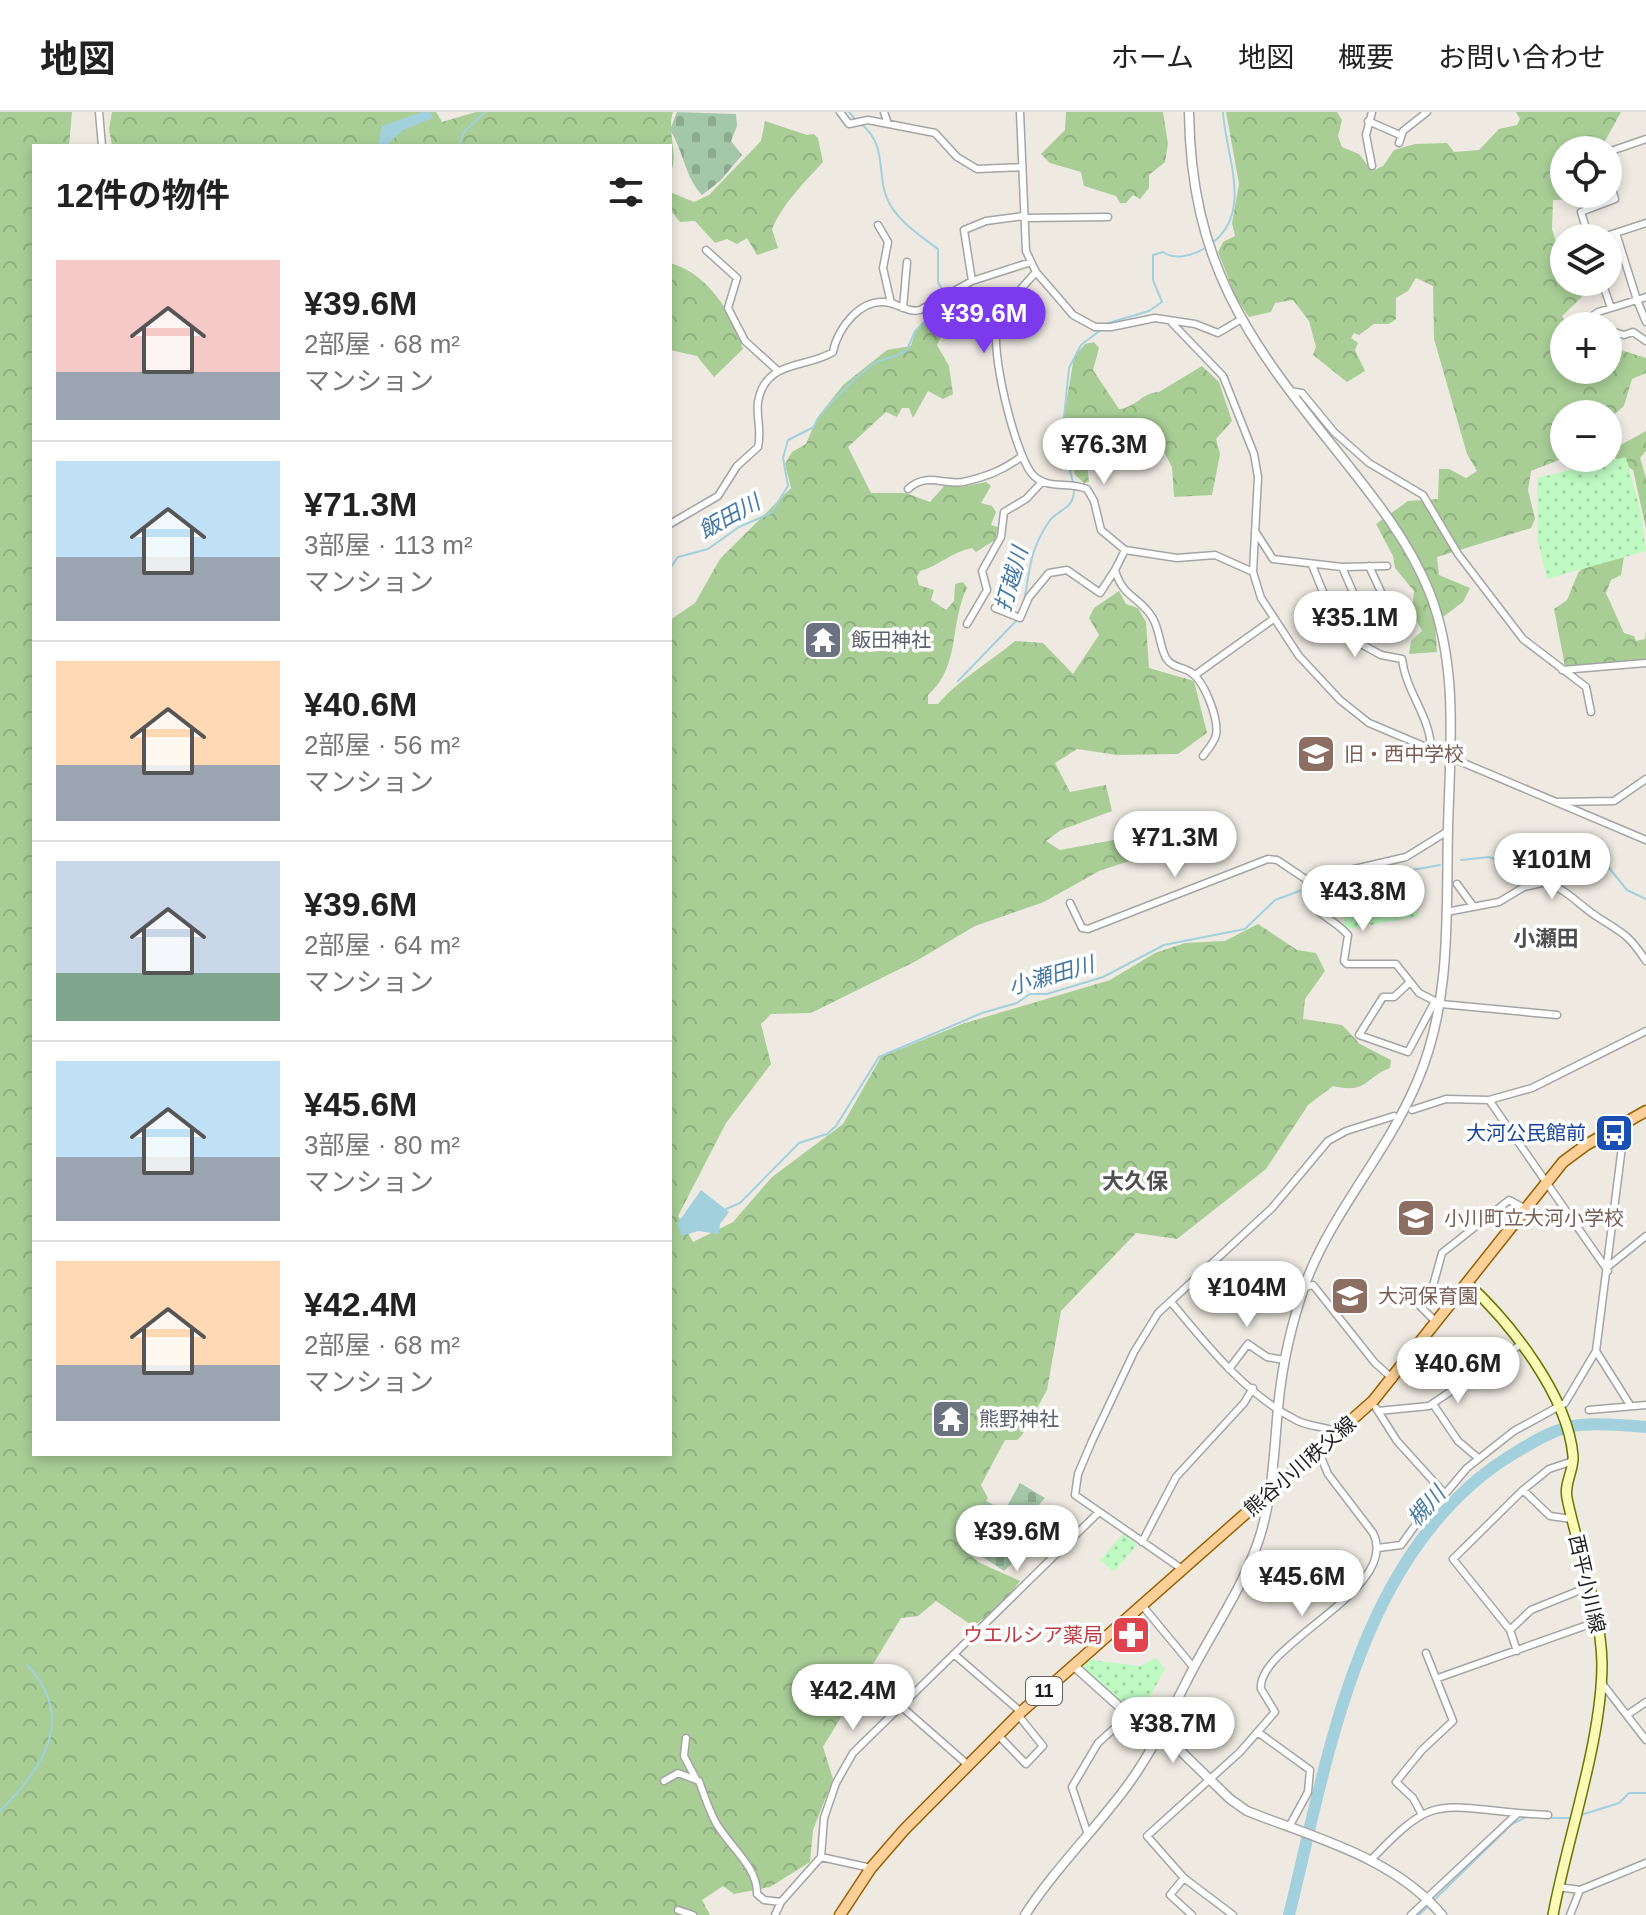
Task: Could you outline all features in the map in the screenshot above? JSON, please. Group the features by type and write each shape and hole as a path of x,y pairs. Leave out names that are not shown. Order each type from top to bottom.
{"main road":[{"name":"熊谷小川秩父線","path":"840,1915 871,1868 1019,1714 1338,1432 1375,1406 1545,1182 1579,1150 1646,1111"},
{"name":"西平小川線","path":"1467,1283 1497,1312 1561,1410 1573,1458 1566,1485 1596,1622 1601,1682 1553,1915"}],"street":[{"path":"99,112 102,144"},
{"path":"840,112 847,122 888,124 935,133 957,157 977,169 1021,167"},
{"path":"884,112 888,124"},
{"path":"1020,112 1024,217 1031,262 1073,315 1095,327 1155,318 1172,323 1195,324 1218,333 1240,320"},
{"path":"1189,112 1194,182 1204,228 1240,320 1290,391 1314,416 1369,463 1423,495 1458,554 1523,639 1586,687 1591,712"},
{"path":"1372,112 1368,121 1366,147 1372,166"},
{"path":"1368,121 1400,139 1427,112"},
{"path":"1622,147 1646,139"},
{"path":"1585,224 1581,212 1591,208"},
{"path":"972,281 964,230 986,221 1024,217 1108,217"},
{"path":"1622,231 1646,223"},
{"path":"878,225 888,242 883,268 891,303"},
{"path":"706,250 737,278 728,308 745,341 777,370"},
{"path":"1622,252 1646,322"},
{"path":"903,308 907,262"},
{"path":"672,523 718,496 737,466 758,447 760,393 777,370 790,364 821,359 833,352 835,336 846,322 870,305 891,303 920,310 972,281 1031,262"},
{"path":"1036,272 1009,305 996,327 1001,387 1021,446 1021,457 1042,482 1087,489 1094,501 1101,530 1125,550 1177,558 1215,555 1253,572"},
{"path":"1607,296 1611,308"},
{"path":"1604,312 1646,297"},
{"path":"1172,323 1226,383 1257,464 1253,572 1272,620 1299,656 1355,715 1646,840"},
{"path":"1622,334 1633,332 1646,341"},
{"path":"1025,1915 1087,1832 1131,1780 1161,1732 1249,1565 1271,1491 1284,1360 1305,1287 1330,1232 1410,1098 1433,1040 1447,948 1451,698 1447,658 1430,594 1395,529 1314,416"},
{"path":"908,489 914,484 933,479 960,483 983,478 1021,457"},
{"path":"967,624 987,590 982,571 1001,537 1004,512 1026,499 1042,482"},
{"path":"1254,528 1273,559 1342,567 1387,566"},
{"path":"995,608 1020,618 1029,597 1049,573 1067,570 1100,593 1125,550"},
{"path":"1312,565 1328,604"},
{"path":"1328,604 1363,615 1378,615 1382,594 1369,566"},
{"path":"1342,567 1363,615"},
{"path":"1115,570 1125,593 1155,620 1166,658 1173,665 1195,675 1216,723 1215,738 1203,756"},
{"path":"1328,604 1321,617 1330,630 1381,655 1402,659 1404,681 1430,729 1431,748"},
{"path":"1195,675 1272,620"},
{"path":"1562,670 1646,663"},
{"path":"1558,802 1614,801 1646,779"},
{"path":"1070,903 1082,928 1088,929 1268,859 1277,860 1307,880 1406,857 1448,831"},
{"path":"1307,880 1309,898 1316,912 1348,935 1344,961 1353,966 1396,964 1409,983 1438,1002 1557,1015"},
{"path":"1446,912 1499,902 1524,887 1546,882 1567,892 1597,917 1621,928 1646,961"},
{"path":"1457,884 1473,906"},
{"path":"1409,983 1394,997 1383,997 1359,1035 1408,1052 1438,1002"},
{"path":"1412,1110 1446,1099 1489,1100 1532,1088 1646,1031"},
{"path":"1489,1100 1609,1268"},
{"path":"1183,1569 1075,1495 1078,1474 1148,1327 1272,1208 1328,1141 1346,1131 1394,1116"},
{"path":"1378,1548 1401,1545 1427,1509 1478,1458 1514,1431 1561,1410 1596,1351 1609,1268 1625,1123"},
{"path":"1436,1322 1420,1306 1431,1293 1442,1253 1509,1200 1524,1208"},
{"path":"1609,1268 1646,1236"},
{"path":"1305,1287 1313,1285 1375,1363 1393,1379"},
{"path":"1171,1302 1229,1369 1253,1388 1296,1421 1338,1432"},
{"path":"1229,1369 1248,1344 1267,1357 1284,1360"},
{"path":"1375,1406 1416,1409 1433,1404 1520,1345"},
{"path":"1596,1351 1630,1405"},
{"path":"1142,1542 1176,1477 1244,1403 1253,1388"},
{"path":"1433,1404 1458,1441 1478,1458"},
{"path":"1589,1410 1646,1405"},
{"path":"1375,1406 1397,1441 1445,1494"},
{"path":"1233,1915 1184,1878 1147,1836 1259,1733 1275,1712 1261,1689 1264,1670 1349,1595 1369,1569 1378,1548 1373,1533 1328,1474 1318,1450"},
{"path":"1517,1651 1510,1630 1453,1559 1523,1490 1549,1469 1573,1458"},
{"path":"1523,1490 1550,1516 1572,1519"},
{"path":"775,1915 781,1902 821,1857 824,1818 836,1783 853,1753 1099,1512"},
{"path":"1510,1630 1531,1610 1588,1587"},
{"path":"1141,1604 1194,1668"},
{"path":"1438,1678 1596,1622"},
{"path":"1421,1813 1413,1798 1396,1782 1422,1750 1452,1724 1453,1718 1439,1694 1438,1678 1426,1653"},
{"path":"955,1655 1019,1714 1043,1746 1026,1764 998,1735"},
{"path":"1073,1665 1130,1714 1161,1732 1247,1811 1371,1860 1428,1899 1442,1915"},
{"path":"1601,1682 1646,1740"},
{"path":"1627,1715 1646,1702"},
{"path":"902,1707 968,1765"},
{"path":"1087,1832 1072,1787 1098,1743 1130,1714"},
{"path":"1259,1733 1310,1770 1308,1792 1292,1829"},
{"path":"686,1738 684,1756 715,1822 732,1848 746,1861 757,1884 757,1894 764,1900 781,1902"},
{"path":"664,1781 678,1773 697,1780"},
{"path":"1371,1860 1407,1822 1421,1813 1458,1806 1548,1815"},
{"path":"1411,1915 1518,1813"},
{"path":"821,1857 871,1868"},
{"path":"1558,1887 1580,1890 1646,1863"},
{"path":"1184,1878 1170,1895 1192,1915"},
{"path":"1570,1915 1580,1890"},
{"path":"678,1910 693,1915"}],"green space":[{"path":"0,112 72,112 69,144 32,144 32,1456 672,1456 672,619 695,603 720,559 791,488 785,464 792,452 806,444 817,418 843,385 887,350 911,346 919,326 927,319 938,316 948,323 937,345 949,366 953,394 943,399 928,391 913,418 909,408 902,408 897,417 886,412 848,447 871,493 906,493 930,502 945,485 961,487 986,482 991,486 981,503 992,506 996,512 991,525 998,527 995,540 976,552 972,548 959,552 920,571 917,577 919,585 934,590 931,600 946,610 954,601 955,584 963,582 967,588 950,658 938,684 928,695 928,704 938,704 1015,641 1043,643 1073,674 1099,635 1089,618 1094,608 1119,591 1126,604 1138,608 1146,622 1149,668 1194,681 1207,733 1178,754 1117,755 1077,749 1055,763 1070,792 1106,785 1112,811 1061,830 1046,841 1060,850 1114,840 1170,823 1180,830 1181,844 1099,871 1044,902 975,926 916,961 811,1013 771,1014 761,1024 771,1064 726,1123 678,1216 693,1242 733,1222 772,1177 843,1124 881,1057 962,1024 1110,980 1155,953 1185,943 1225,941 1258,924 1297,950 1316,953 1325,971 1305,999 1303,1019 1342,1025 1360,1044 1391,1060 1390,1068 1360,1086 1333,1086 1308,1105 1266,1169 1177,1239 1136,1233 1061,1311 1047,1390 1022,1435 1017,1440 1005,1440 981,1485 988,1498 970,1526 961,1548 980,1563 1020,1581 999,1608 973,1626 936,1601 918,1616 901,1618 823,1747 833,1779 813,1830 810,1862 770,1887 734,1894 723,1886 702,1900 710,1915 0,1915"},
{"path":"112,112 436,112 442,122 476,112 673,112 674,159 672,169 672,144 112,144 109,129"},
{"path":"677,112 736,114 737,126 731,141 742,155 720,181 702,195 670,130"},
{"path":"1066,112 1163,112 1168,144 1165,162 1149,175 1149,188 1140,199 1133,195 1126,203 1120,203 1116,196 1084,186 1081,172 1050,163 1041,154 1065,130"},
{"path":"1226,112 1337,112 1342,120 1338,136 1342,147 1359,154 1372,171 1383,166 1394,150 1415,144 1447,143 1454,152 1479,150 1499,129 1517,125 1520,119 1516,112 1621,112 1608,136 1550,136 1550,208 1553,208 1550,296 1582,297 1566,312 1550,312 1550,384 1622,384 1622,350 1646,358 1646,373 1632,379 1622,408 1622,400 1550,400 1550,464 1531,471 1528,490 1535,519 1531,528 1437,557 1439,575 1470,588 1463,602 1435,623 1437,652 1409,654 1411,641 1422,631 1412,612 1414,591 1395,568 1393,556 1376,524 1408,501 1438,499 1439,469 1449,469 1466,478 1477,471 1467,454 1434,339 1433,286 1416,278 1408,291 1396,298 1396,319 1389,324 1374,324 1359,335 1354,333 1351,338 1358,343 1355,350 1365,371 1347,382 1313,355 1316,347 1309,321 1293,300 1275,303 1271,312 1249,317 1236,298 1218,252 1223,242 1235,236 1232,223 1239,184"},
{"path":"765,121 807,135 814,134 818,138 823,162 794,194 772,229 778,248 757,255 747,238 737,244 727,239 715,243 695,221 680,222 672,212 672,193 694,202 709,195 761,141"},
{"path":"672,264 696,276 717,296 733,322 743,349 714,377 697,356 672,350"},
{"path":"1094,342 1099,348 1093,370 1119,409 1159,392 1202,366 1219,382 1232,421 1216,439 1220,454 1212,495 1174,497 1172,467 1164,452 1151,449 1140,454 1135,449 1115,463 1087,463 1089,482 1084,483 1075,475 1064,416 1074,357 1085,344"},
{"path":"1646,431 1646,451 1640,458 1646,478 1646,528 1633,470 1622,462 1622,444"},
{"path":"1626,457 1640,509 1646,551 1547,579 1538,541 1537,478 1562,472 1622,472 1622,458"},
{"path":"1624,557 1621,575 1611,580 1606,593 1624,633 1634,636 1636,641 1645,639 1646,630 1646,660 1565,666 1554,609 1567,600 1578,573 1585,566"},
{"path":"1406,877 1414,890 1419,916 1350,929 1345,926 1338,890"},
{"path":"1020,1483 1045,1498 1011,1535 1025,1550 1004,1571 966,1546 984,1500 998,1507 995,1517 999,1521"},
{"path":"1124,1533 1137,1545 1114,1572 1100,1560"},
{"path":"1156,1658 1165,1669 1149,1698 1166,1709 1156,1726 1129,1709 1079,1665 1085,1659 1140,1666"}],"water":[{"path":"422,112 430,112 433,118 403,130 388,144 378,144 382,126"},
{"path":"701,1190 729,1212 720,1224 719,1234 698,1231 682,1236 677,1224"}],"waterway":[{"path":"460,144 463,133 485,112"},
{"name":"飯田川","path":"849,112 856,120"},
{"name":"打越川","path":"1212,243 1225,230 1232,215 1234,199 1223,112"},
{"name":"飯田川","path":"672,565 678,557 708,549 739,527 771,513 788,486 783,458 788,440 814,427 831,403 870,367 907,350 915,331 945,304 947,299 938,282 938,249 906,224 891,206 883,185 876,142 861,124"},
{"name":"打越川","path":"1105,324 1149,311 1162,302 1153,280 1153,255 1163,252 1185,256 1207,247"},
{"name":"打越川","path":"1073,483 1062,437 1069,368 1081,345 1102,329"},
{"name":"打越川","path":"1024,602 1037,543 1052,518 1071,502 1074,490"},
{"name":"打越川","path":"958,681 1018,619"},
{"name":"小瀬田川","path":"1461,860 1489,857 1506,864 1553,834 1573,834 1584,837 1627,890 1646,899"},
{"name":"小瀬田川","path":"1311,888 1440,865"},
{"name":"小瀬田川","path":"726,1209 740,1203 799,1143 827,1134 836,1126 879,1057 982,1013 1017,1003 1030,994 1047,994 1103,977 1164,945 1245,929 1275,900 1305,889"},
{"name":"槻川","path":"1289,1915 1319,1788 1358,1659 1385,1599 1419,1543 1461,1494 1513,1454 1545,1436 1580,1425 1646,1427"},
{"path":"0,1811 30,1777 49,1741 52,1723 50,1704 42,1685 27,1665"},
{"path":"1581,1815 1619,1803 1629,1793 1646,1793"},
{"path":"1432,1902 1512,1824 1528,1816"},
{"path":"1546,1818 1571,1818"},
{"path":"1419,1915 1428,1906"}],"place":[{"name":"飯田神社","path":"823,640"},
{"name":"旧・西中学校","path":"1316,754"},
{"name":"大河公民館前","path":"1614,1133"},
{"name":"小川町立大河小学校","path":"1416,1218"},
{"name":"大河保育園","path":"1350,1296"},
{"name":"熊野神社","path":"951,1419"},
{"name":"ウエルシア薬局","path":"1131,1635"}],"district":[{"name":"小瀬田","path":"1546,938"},
{"name":"大久保","path":"1135,1181"}]}
